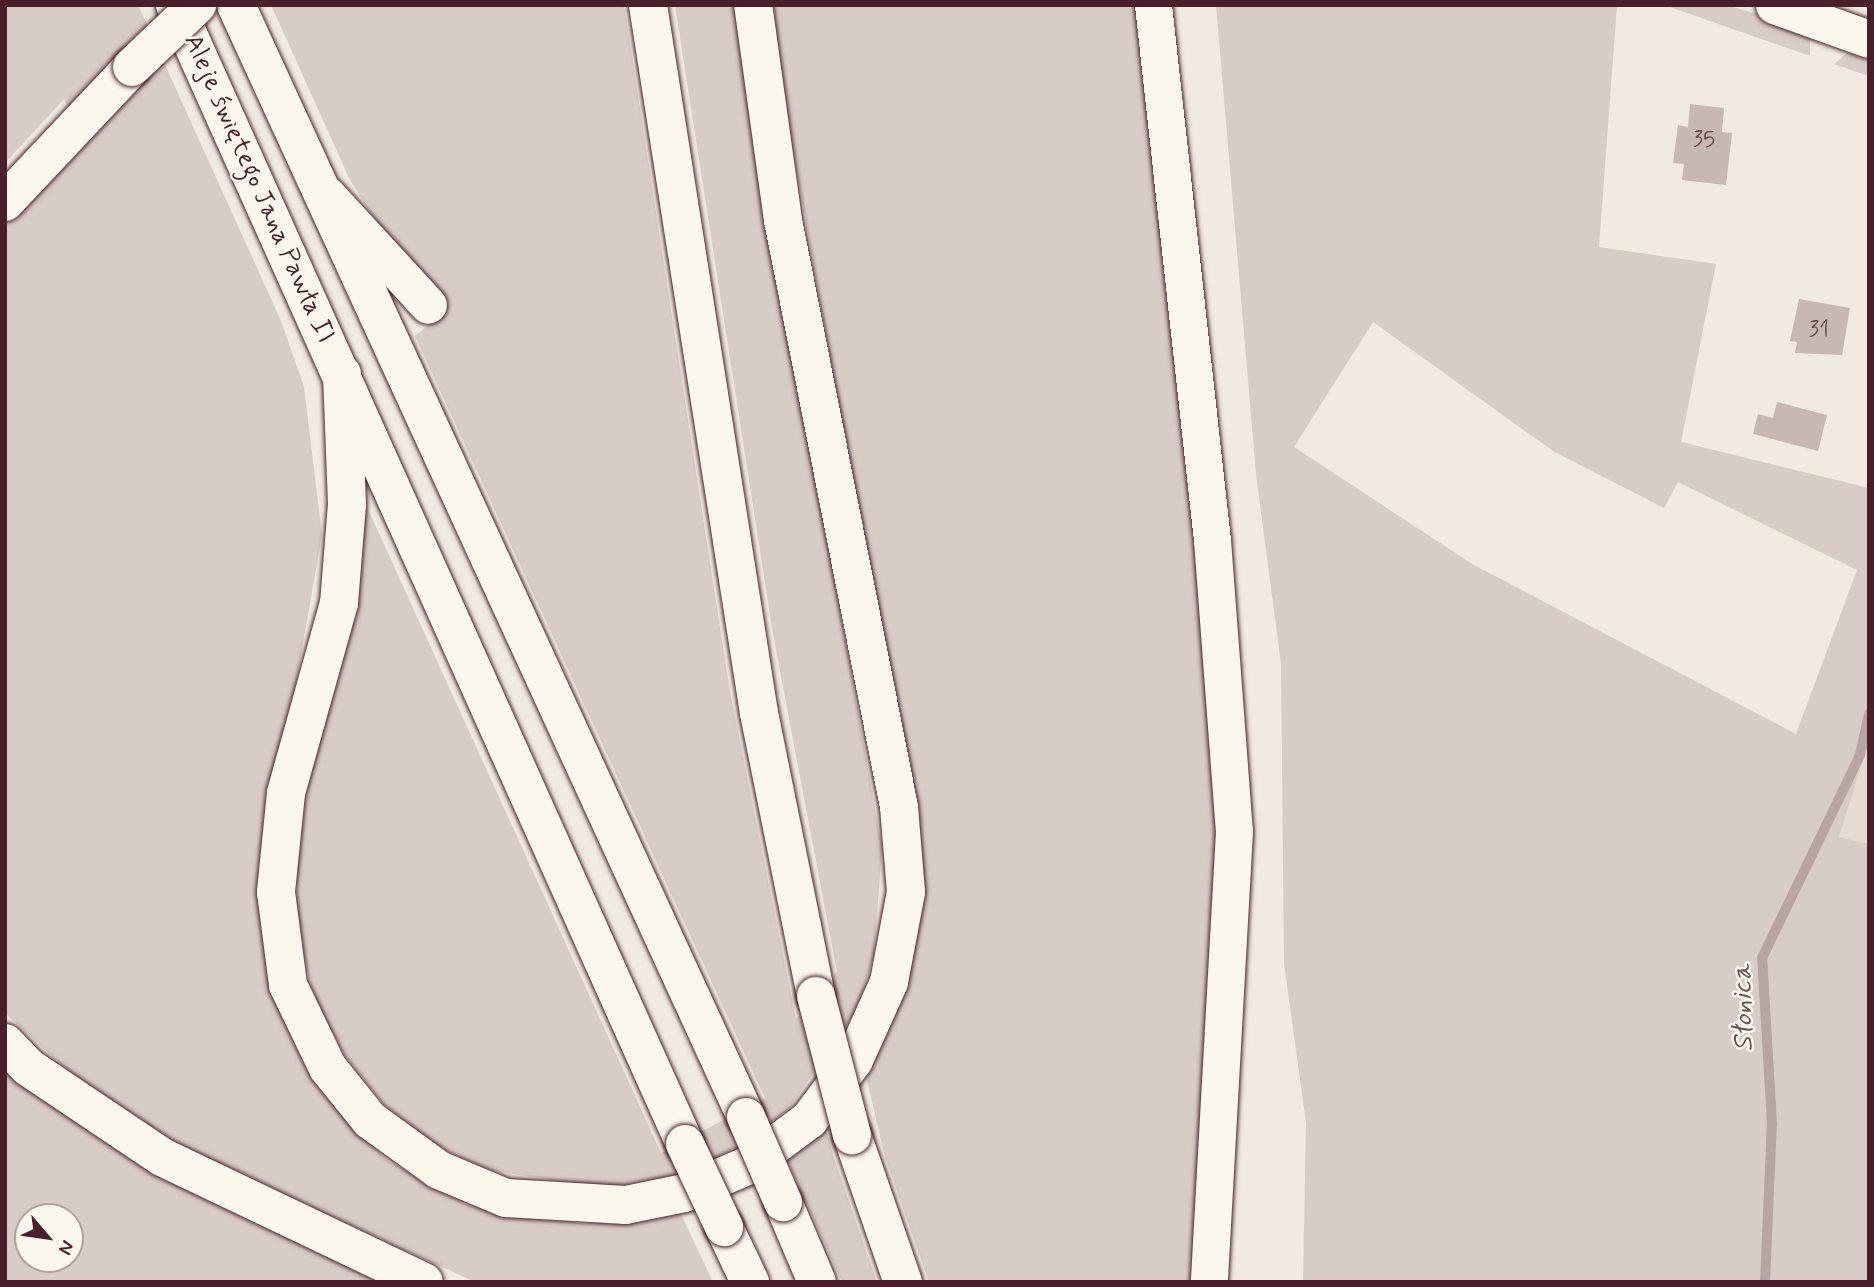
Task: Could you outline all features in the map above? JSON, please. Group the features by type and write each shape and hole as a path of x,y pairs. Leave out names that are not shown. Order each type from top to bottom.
{"highway":[{"name":"Aleje świętego Jana Pawła II","path":"175,5 685,1144 750,1282"},
{"path":"5,202 132,68 197,5"},
{"path":"236,5 746,1117 817,1282"},
{"path":"648,5 759,713 816,996 852,1135 903,1282"},
{"path":"342,374 348,504 338,603 286,793 276,892 288,985 328,1068 370,1120 439,1170 506,1198 625,1205 684,1193 747,1166 809,1121 854,1060 889,982 906,892 899,807 783,220 753,5"},
{"path":"5,1043 28,1067 162,1157 424,1282"}],"street":[{"path":"1153,5 1212,540 1234,831 1209,1282"},
{"path":"1774,5 1869,39"},
{"path":"317,184 428,305"}],"shaded area":[{"path":"5,5 138,5 281,321 304,387 322,535 260,888 264,951 286,1020 324,1095 387,1160 466,1204 584,1224 679,1210 713,1282 475,1282 185,1149 95,1096 5,1013 5,214 81,136 64,99 5,163"},
{"path":"271,5 624,5 730,692 796,1019 837,972 773,634 675,5 733,5 882,848 874,955 858,1008 790,1107 745,1143 683,1174 606,1188 487,1170 424,1139 385,1105 345,1055 314,997 297,930 297,857 357,485 661,1153 765,1098 415,336 445,312 392,247 350,180"},
{"path":"767,5 1142,5 1210,647 1216,836 1197,1282 929,1282 885,1157 864,1068 913,817"},
{"path":"1216,5 1617,5 1599,247 1716,264 1681,442 1869,488 1869,742 1839,837 1869,844 1869,1282 1303,1282 1306,1123 1284,963 1281,664 1256,474","holes":["1373,322 1553,451 1664,508 1678,482 1857,570 1796,734 1472,564 1294,447"]},
{"path":"1664,5 1726,5 1803,27 1810,34 1810,56"},
{"path":"1856,46 1869,53 1869,76 1834,64"},
{"path":"1869,742 1869,844 1839,837"},
{"path":"5,1061 399,1282 5,1282"},
{"path":"824,1122 877,1282 842,1282 786,1157"}],"building":[{"path":"1690,104 1724,108 1722,132 1732,133 1726,185 1682,180 1684,164 1673,163 1678,125 1688,127"},
{"path":"1799,299 1850,308 1842,355 1795,353 1797,342 1790,341"},
{"path":"1777,402 1827,415 1818,451 1753,434 1758,414 1773,418"}],"waterway":[{"name":"Słonica","path":"1765,1282 1772,1124 1762,958 1860,755 1869,714"}]}
